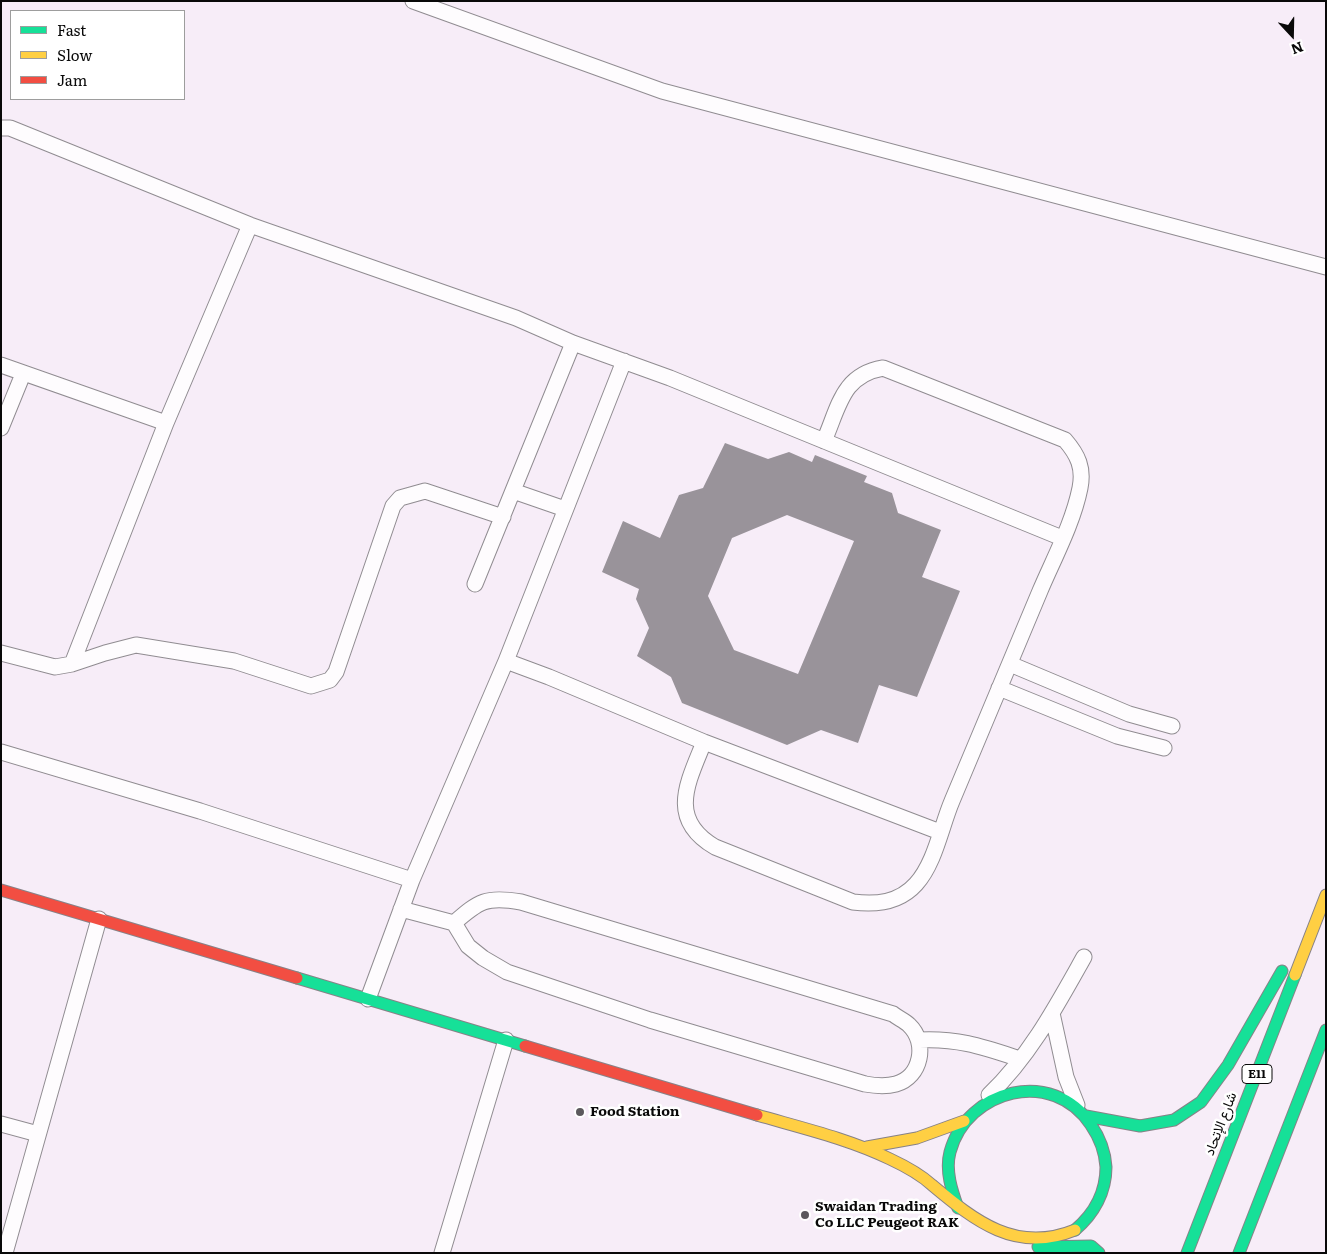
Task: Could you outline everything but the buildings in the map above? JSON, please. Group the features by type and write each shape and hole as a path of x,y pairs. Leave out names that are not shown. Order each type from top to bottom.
{"main road":[{"path":"1,890 865,1147 899,1162 931,1183 958,1208 972,1226 990,1238 1010,1246 1092,1246 1099,1253"},
{"path":"1082,1112 1140,1126 1174,1120 1201,1102 1228,1065 1326,894"},
{"name":"شارع الإتحاد","path":"1186,1253 1326,894"},
{"path":"1239,1253 1326,1030"},
{"path":"958,1208 950,1188 948,1166 953,1142 964,1121 981,1104 1003,1093 1027,1089 1054,1094 1082,1112 1095,1126 1105,1151 1106,1177 1099,1202 1084,1224 1063,1239 1038,1247"},
{"path":"865,1147 900,1144 933,1135 964,1121"}],"lane":[{"path":"413,1 662,91 1326,267"},
{"path":"1,128 10,128 250,225 516,318 572,343 624,361 1062,538"},
{"path":"72,664 166,423 250,225"},
{"path":"475,584 572,343"},
{"path":"368,999 412,880 506,661 624,361"},
{"path":"1,365 22,374 166,423"},
{"path":"704,742 686,790 685,806 688,819 702,839 715,847 853,902 873,904 888,902 915,885 924,873 1080,490 1082,473 1077,455 1065,440 977,403 883,368 869,370 854,380 841,400 824,441"},
{"path":"1,428 22,374"},
{"path":"1,652 55,667 72,664 105,652 136,646 234,661 311,686 321,684 330,680 336,672 393,506 400,498 425,490 503,516"},
{"path":"513,491 565,509"},
{"path":"506,661 704,742 940,832"},
{"path":"1010,664 1129,714 1172,726"},
{"path":"999,688 1117,736 1164,748"},
{"path":"1,752 200,811 412,880"},
{"path":"401,909 454,923 468,946 483,958 507,972 650,1020 865,1084 883,1087 898,1084 909,1077 916,1068 921,1054 919,1040 910,1025 893,1014 521,902 501,899 476,904 454,923"},
{"path":"5,1253 6,1232 38,1134 99,919"},
{"path":"981,1104 1002,1083 1020,1059 1052,1013 1084,957"},
{"path":"1052,1013 1066,1077 1082,1112"},
{"path":"919,1040 946,1039 978,1045 1020,1059"},
{"path":"442,1253 506,1040"},
{"path":"1,1124 38,1134"}],"traffic: fast":[{"path":"1086,1116 1140,1126 1174,1120 1201,1102 1228,1065 1282,971"},
{"path":"1187,1253 1295,975"},
{"path":"297,978 525,1046"},
{"path":"1239,1253 1326,1030"},
{"path":"958,1208 948,1166 950,1152 959,1130 974,1113 992,1100 1013,1093 1034,1091 1055,1096 1075,1107 1091,1125 1103,1150 1106,1167 1101,1194 1088,1217 1075,1230"},
{"path":"1038,1247 1091,1246 1099,1253"}],"traffic: slow":[{"path":"1295,975 1326,895"},
{"path":"757,1115 842,1140 896,1162 922,1177 964,1211 998,1230 1015,1236 1034,1238 1054,1236 1075,1230"},
{"path":"867,1147 917,1138 964,1121"}],"traffic: jam":[{"path":"1,890 297,978"},
{"path":"525,1046 757,1115"}],"place":[{"name":"Food Station","path":"580,1112"},
{"name":"Swaidan Trading Co LLC Peugeot RAK","path":"805,1215"}]}
